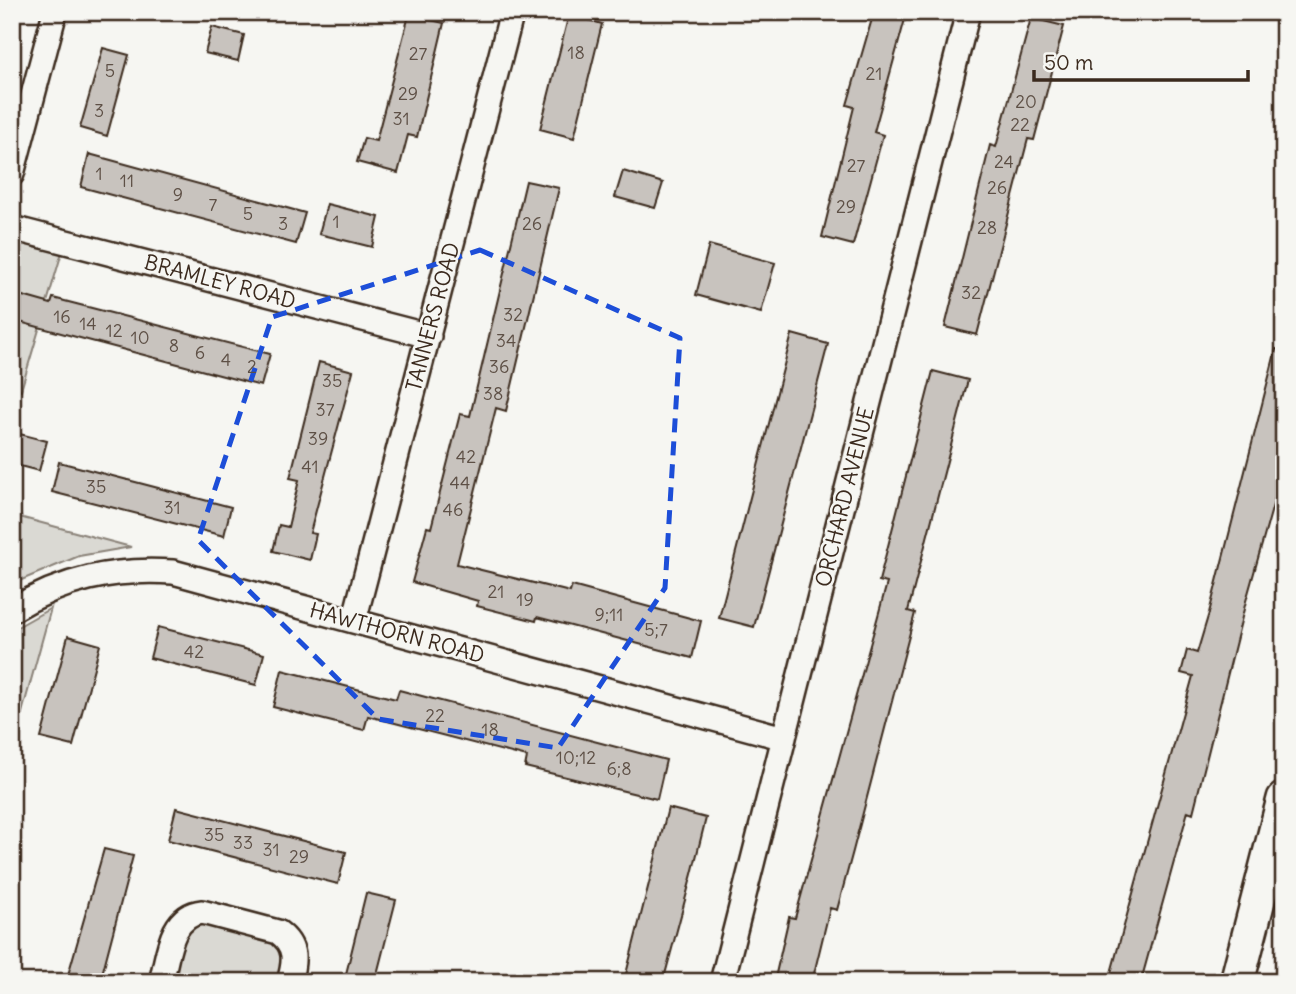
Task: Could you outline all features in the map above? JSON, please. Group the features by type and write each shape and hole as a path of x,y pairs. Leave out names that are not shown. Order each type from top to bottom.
{"street":[{"path":"12,174 55,12"},
{"name":"TANNERS ROAD","path":"354,621 512,12"},
{"name":"ORCHARD AVENUE","path":"722,982 968,12"},
{"name":"BRAMLEY ROAD","path":"12,228 429,336"},
{"name":"HAWTHORN ROAD","path":"12,610 57,586 86,578 144,570 173,572 783,738"},
{"path":"1237,982 1284,799"},
{"path":"161,982 179,922 193,913 202,912 278,932 293,952 289,982"}],"highlighted area":[{"path":"480,250 680,338 665,588 558,748 378,719 198,540 272,317"}],"shaded area":[{"path":"12,228 65,242 21,390 12,388"},
{"path":"12,515 131,547 79,556 12,584"},
{"path":"51,608 20,720 12,718 12,630"},
{"path":"193,913 278,932 289,982 161,982"}],"building":[{"path":"874,12 907,12 874,132 883,135 853,245 822,237 854,107 847,105"},
{"path":"569,14 602,24 574,138 540,129"},
{"path":"409,15 444,23 417,137 408,135 398,173 357,162 364,138 376,141"},
{"path":"1031,18 1064,26 1034,140 1028,139 977,335 945,327 990,145 996,147"},
{"path":"212,27 244,35 238,61 205,53"},
{"path":"103,48 129,55 107,136 80,128"},
{"path":"89,154 305,213 296,244 81,187"},
{"path":"623,171 663,183 655,208 615,197"},
{"path":"526,181 559,188 506,411 496,408 457,564 570,592 572,586 701,621 692,658 537,617 536,621 477,606 478,601 412,582 427,527 431,528 460,414 470,416"},
{"path":"327,204 379,217 372,247 319,234"},
{"path":"709,245 775,263 761,313 696,295"},
{"path":"12,293 51,304 53,298 270,354 261,386 12,320"},
{"path":"792,334 828,344 754,627 719,618"},
{"path":"1276,349 1284,350 1284,466 1246,601 1193,813 1188,811 1141,981 1111,973 1193,676 1181,673 1187,650 1197,653 1209,613"},
{"path":"319,362 353,371 310,533 316,534 310,560 273,551 279,525 288,527 299,480 290,478"},
{"path":"933,371 968,380 908,611 915,613 837,910 830,908 812,982 775,978 789,917 795,918 887,583 879,581"},
{"path":"12,432 47,441 39,471 12,464"},
{"path":"59,462 231,507 224,536 52,492"},
{"path":"158,627 264,654 256,685 150,658"},
{"path":"68,636 100,645 73,746 41,738"},
{"path":"282,670 396,699 399,690 666,760 657,799 525,767 527,757 368,716 364,730 273,707"},
{"path":"176,808 346,852 338,884 168,840"},
{"path":"668,808 706,818 692,874 663,982 624,982"},
{"path":"104,849 133,856 100,982 66,982"},
{"path":"366,893 396,900 375,982 344,982"}]}
